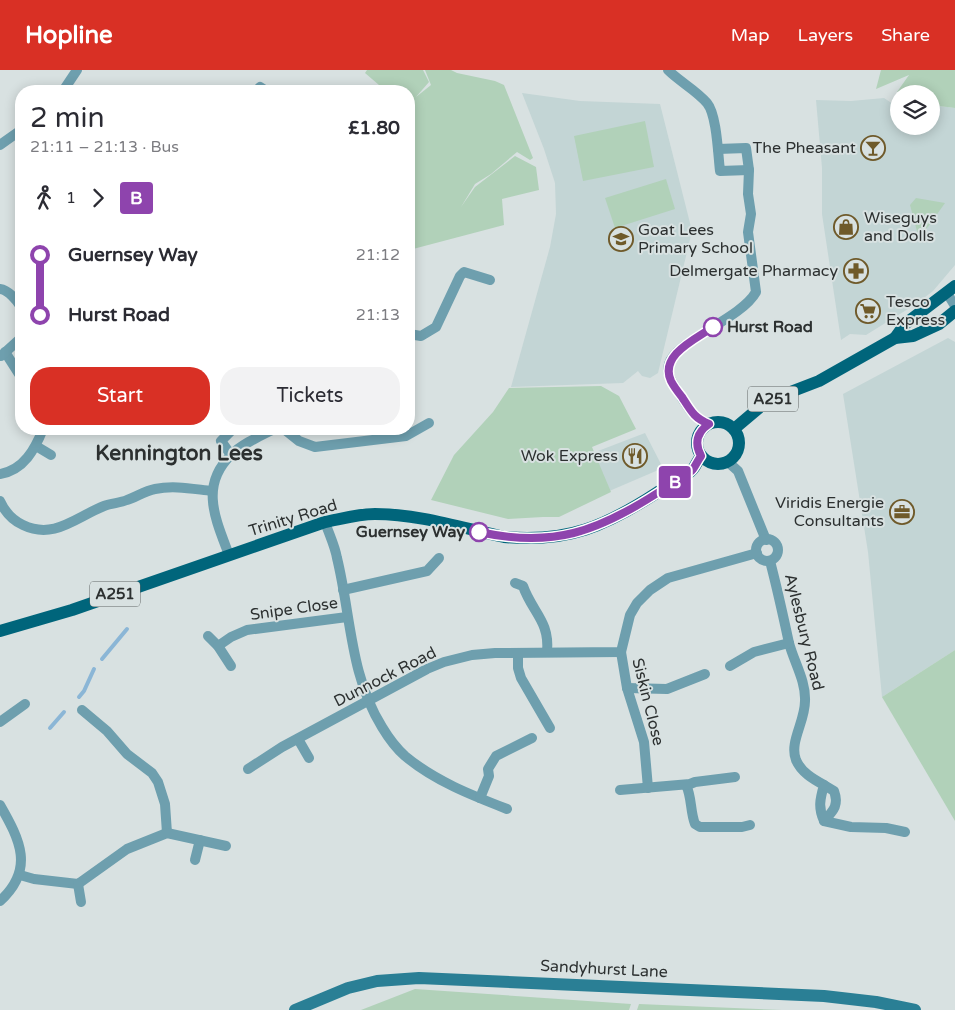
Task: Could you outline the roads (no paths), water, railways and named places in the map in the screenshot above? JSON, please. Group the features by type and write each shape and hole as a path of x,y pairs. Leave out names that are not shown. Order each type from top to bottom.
{"main road":[{"name":"A251","path":"734,429 767,401 819,381 894,338 905,324 951,290"},
{"name":"A251","path":"894,338 913,336 939,324 955,312"},
{"path":"723,422 734,429 738,435 739,447 737,453 728,462 716,464 705,460 701,456 697,438 700,432 709,424 723,422"},
{"name":"Trinity Road","path":"0,631 72,610 325,522 373,514 399,515 504,538 546,539 588,530 617,517 692,470 701,456"}],"street":[{"path":"67,85 76,70"},
{"path":"668,70 708,104 714,114 720,171 749,170"},
{"path":"0,145 15,134"},
{"path":"709,424 696,419 671,381 668,373 669,365 675,354 738,311 752,299 756,292 748,232 751,214 746,148 718,149"},
{"path":"415,335 421,336 436,327 460,276 464,272 490,280"},
{"path":"0,289 5,290 15,299"},
{"path":"951,290 955,306"},
{"path":"15,343 2,354 15,370"},
{"path":"415,431 429,423"},
{"path":"0,474 21,466 36,446 41,435"},
{"path":"226,435 221,440 231,455"},
{"path":"229,555 212,504 212,491 217,474 231,455 264,435"},
{"path":"292,435 315,447 408,435"},
{"path":"36,446 51,455"},
{"name":"Aylesbury Road","path":"728,462 738,471 766,540 773,541 778,550 776,557 770,561 760,559 757,553"},
{"path":"0,501 4,510 15,522 34,531 64,526 106,505 126,501 154,489 171,487 212,491"},
{"path":"325,522 337,557 358,672 373,713 387,736 404,755 434,777 507,809"},
{"path":"621,652 630,615 637,602 650,590 668,578 757,553 758,544 766,540"},
{"path":"344,590 427,571 439,558"},
{"name":"Aylesbury Road","path":"770,561 789,643 804,687 805,714 794,750 797,761 803,771 834,791 837,800 833,812 824,821"},
{"path":"515,584 523,586 539,614 547,633 547,652"},
{"name":"Snipe Close","path":"218,646 231,637 247,630 347,617"},
{"path":"208,636 218,646 231,666"},
{"path":"730,666 754,652 789,643"},
{"name":"Dunnock Road","path":"248,769 298,739 427,669 444,662 472,655 621,652"},
{"name":"Siskin Close","path":"621,652 627,688 644,742 648,788"},
{"path":"518,653 518,668 521,678 550,728"},
{"path":"627,688 667,689 705,674"},
{"path":"0,722 25,704"},
{"path":"82,710 107,731 127,754 152,773 158,782 165,804 167,833"},
{"path":"480,798 489,776 488,769 496,756 532,738"},
{"path":"298,739 309,758"},
{"path":"620,790 736,777"},
{"path":"686,784 690,793 692,824 700,827 742,827 750,825"},
{"path":"824,786 820,800 820,812 824,821 851,827 886,828 905,832"},
{"path":"0,805 13,828 21,850 20,875 0,901"},
{"path":"20,875 34,879 78,884 126,849 167,833 226,846"},
{"path":"195,860 200,840"},
{"path":"78,884 81,902"},
{"name":"Sandyhurst Lane","path":"295,1010 348,988 377,981 419,978 824,996 876,1002 915,1010"}],"waterway":[{"path":"102,659 127,629"},
{"path":"79,697 84,691 94,669"},
{"path":"50,728 64,712"}],"place":[{"name":"The Pheasant","path":"873,148"},
{"name":"Wiseguys and Dolls","path":"846,227"},
{"name":"Goat Lees Primary School","path":"621,239"},
{"name":"Delmergate Pharmacy","path":"856,271"},
{"name":"Tesco Express","path":"868,311"},
{"name":"Hurst Road","path":"713,327"},
{"name":"Wok Express","path":"635,456"},
{"name":"Viridis Energie Consultants","path":"902,512"},
{"name":"Guernsey Way","path":"479,532"}],"district":[{"name":"Kennington Lees","path":"179,453"}]}
